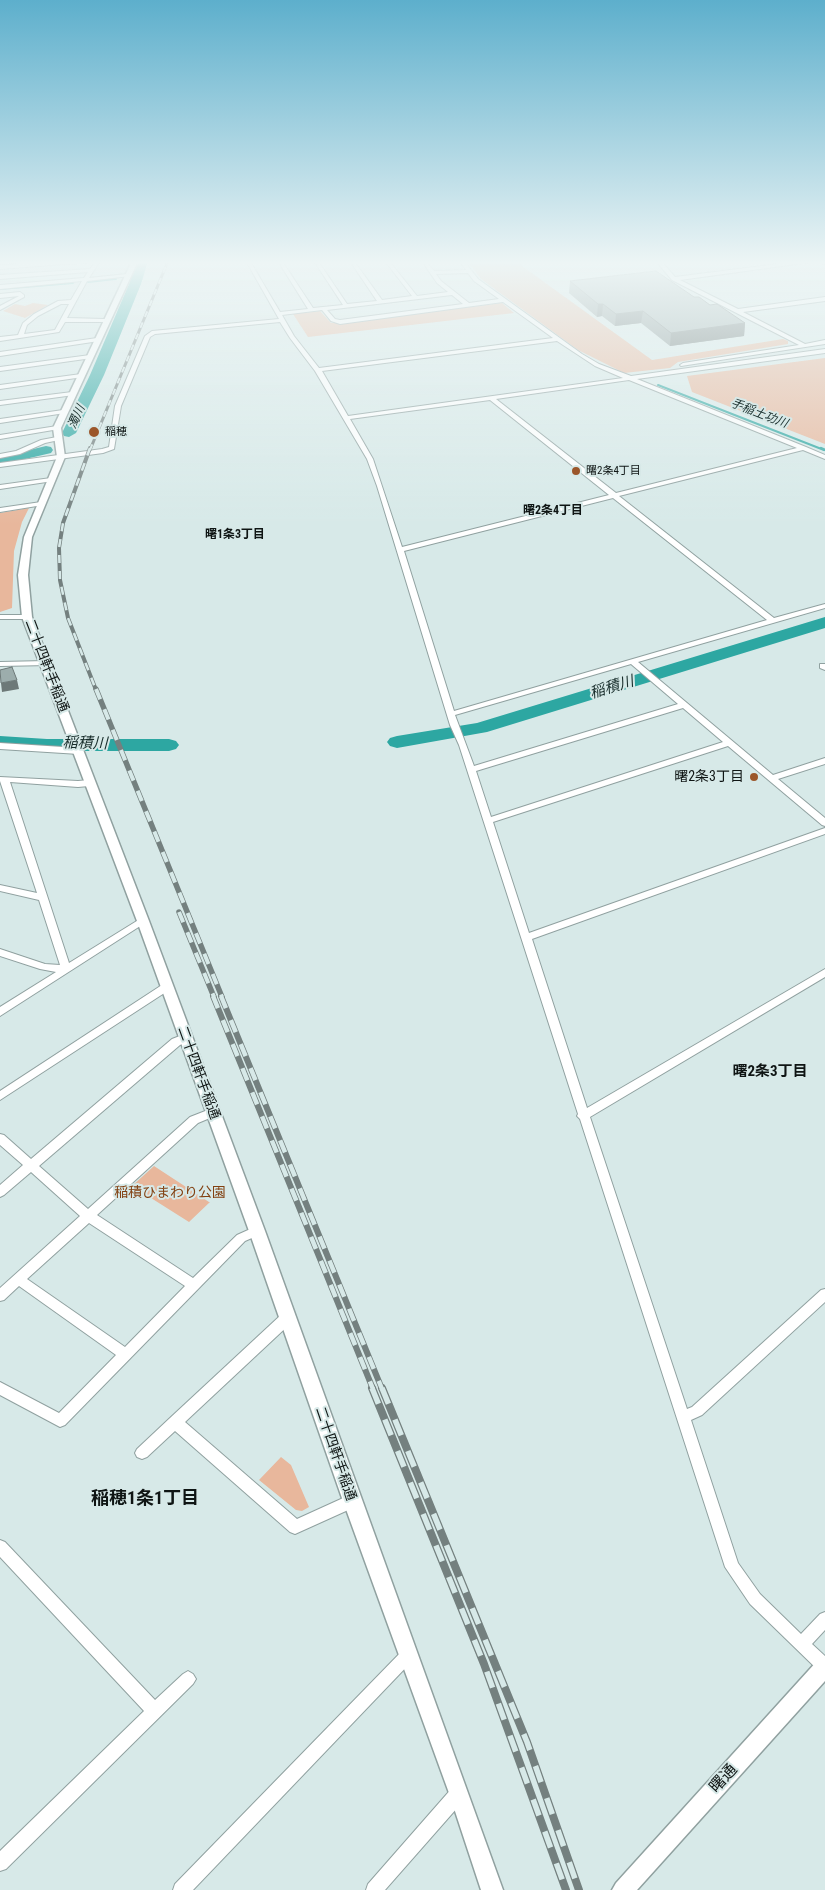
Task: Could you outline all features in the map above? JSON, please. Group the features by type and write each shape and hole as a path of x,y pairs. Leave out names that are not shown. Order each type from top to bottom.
{"street":[{"path":"0,354 33,349"},
{"path":"60,457 57,428 93,349"},
{"path":"0,465 103,451 112,448 118,406 142,349"},
{"path":"302,349 318,370 370,459 401,549 454,725 488,821 732,1567 755,1599 825,1667"},
{"path":"318,370 478,349"},
{"path":"573,349 597,365 626,378 825,457"},
{"path":"682,370 686,363 770,349"},
{"path":"347,418 825,351"},
{"path":"0,369 90,357"},
{"path":"0,387 81,376"},
{"path":"0,403 72,394"},
{"path":"491,398 773,621"},
{"path":"0,421 63,412"},
{"path":"0,437 57,428"},
{"path":"0,456 18,452 43,441 57,440"},
{"path":"401,549 804,448"},
{"name":"二十四軒手稲通","path":"60,457 28,537 23,575 27,617 143,921 257,1231 492,1890"},
{"path":"0,487 51,480"},
{"path":"0,510 41,504"},
{"path":"451,714 825,606"},
{"path":"0,617 27,617"},
{"path":"633,662 825,823"},
{"path":"0,664 46,663"},
{"path":"471,770 684,705"},
{"path":"488,821 729,743"},
{"path":"0,746 76,744"},
{"path":"772,778 825,761"},
{"path":"66,969 3,780 89,783"},
{"path":"525,938 825,831"},
{"path":"0,888 43,898"},
{"path":"0,1012 143,921"},
{"path":"0,952 44,966 66,969"},
{"path":"583,1116 825,972"},
{"path":"0,1096 166,987"},
{"path":"0,1192 176,1042 185,1038"},
{"path":"0,1296 194,1120 212,1112"},
{"path":"0,1138 88,1216 194,1285"},
{"path":"0,1388 60,1421 241,1238 257,1231"},
{"path":"18,1279 126,1354"},
{"path":"682,1418 697,1411 825,1294"},
{"path":"142,1453 287,1318"},
{"path":"175,1422 295,1527 352,1501"},
{"path":"0,1547 155,1711"},
{"path":"802,1644 825,1619"},
{"path":"181,1890 409,1654"},
{"name":"曙通","path":"623,1890 825,1667"},
{"path":"0,1863 188,1679"},
{"path":"374,1890 459,1793"}],"green space":[{"path":"637,349 652,360 719,349 756,349 678,362 670,368 624,373 578,350"},
{"path":"825,358 825,444 692,392 687,376"},
{"path":"29,508 22,522 14,551 12,608 0,612 0,513"},
{"name":"稲積ひまわり公園","path":"154,1166 210,1202 189,1222 132,1186"},
{"path":"281,1457 291,1465 309,1507 302,1511 296,1510 259,1480"}],"building":[{"path":"12,667 17,680 1,683 0,670"}],"waterway":[{"name":"濁川","path":"69,433 108,349"},
{"name":"手稲土功川","path":"658,385 824,450"},
{"name":"手稲土功川","path":"821,448 825,450"},
{"name":"濁川","path":"0,461 46,450"},
{"name":"稲積川","path":"397,742 480,728 825,622"},
{"name":"稲積川","path":"0,742 47,745 169,745"}],"railway":[{"path":"90,450 132,349"},
{"path":"90,448 63,523 59,548 60,580 68,618 96,690"},
{"path":"96,689 222,997"},
{"path":"179,912 214,997"},
{"path":"213,996 373,1389"},
{"path":"221,996 382,1389"},
{"path":"372,1388 484,1664 566,1890"},
{"path":"382,1388 527,1742 579,1890"}],"place":[{"name":"稲穂","path":"94,432"},
{"name":"曙2条4丁目","path":"576,471"},
{"name":"曙2条3丁目","path":"754,777"}],"district":[{"name":"曙2条4丁目","path":"553,511"},
{"name":"曙1条3丁目","path":"235,535"},
{"name":"曙2条3丁目","path":"770,1072"},
{"name":"稲穂1条1丁目","path":"145,1499"}]}
